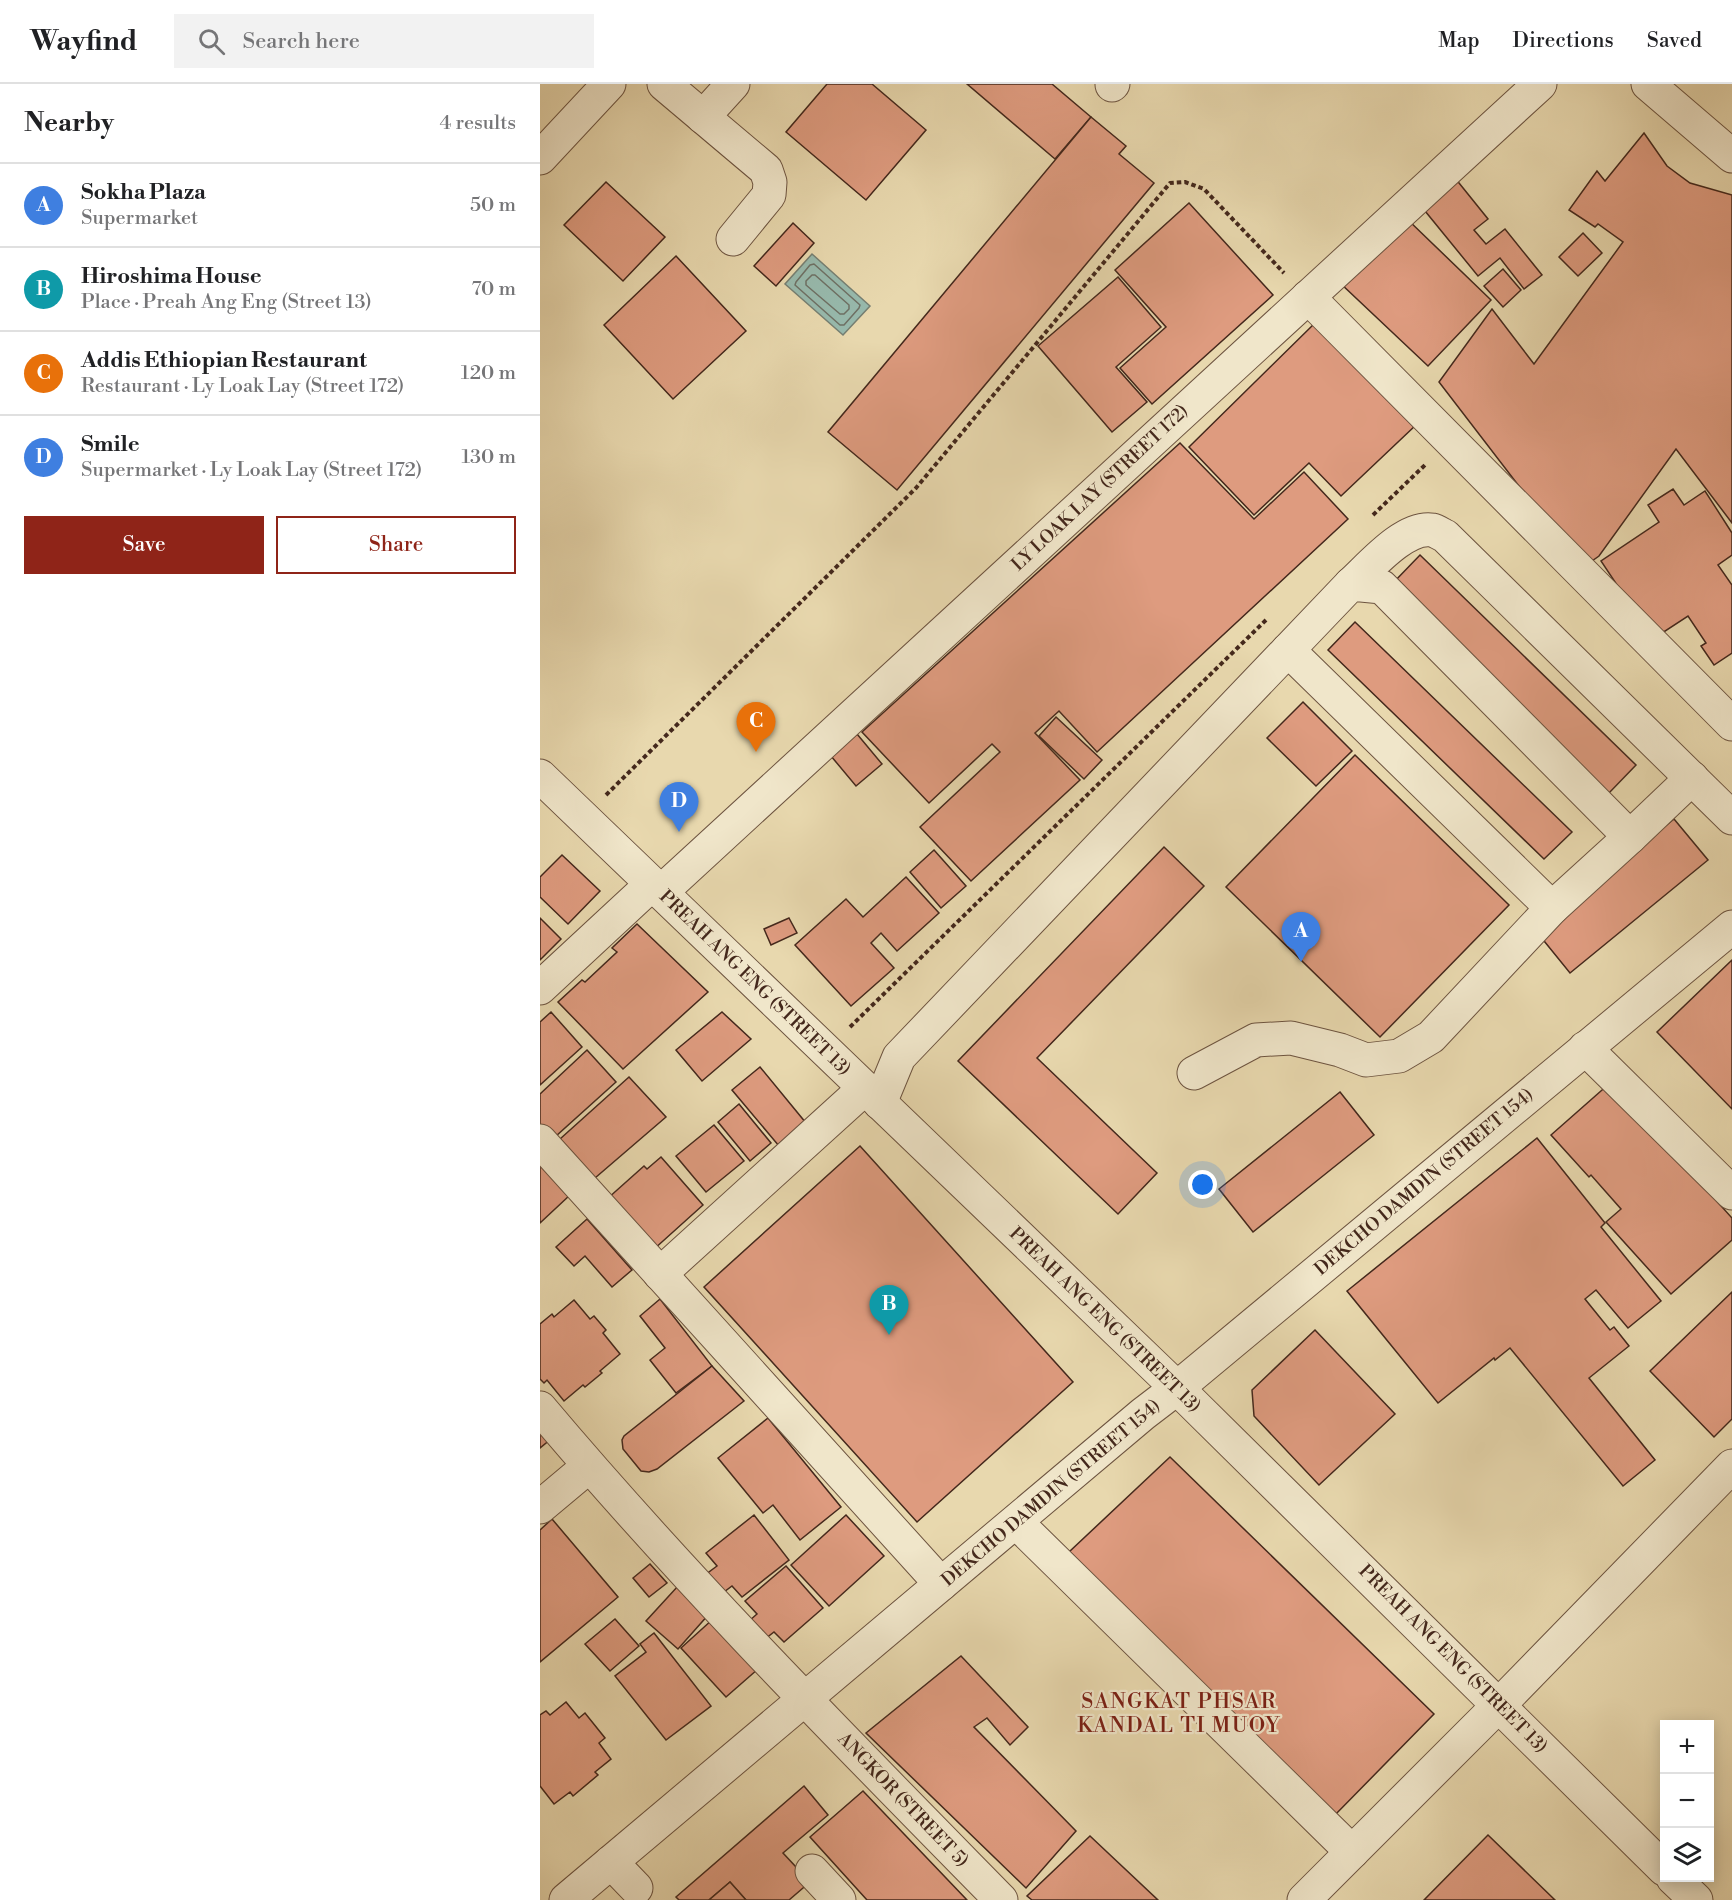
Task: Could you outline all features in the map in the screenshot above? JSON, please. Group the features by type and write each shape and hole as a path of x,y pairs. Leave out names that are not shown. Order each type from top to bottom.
{"street":[{"path":"540,158 609,84"},
{"path":"664,84 766,170 770,182 769,195 733,239"},
{"path":"703,117 734,84"},
{"name":"LY LOAK LAY (STREET 172)","path":"540,988 656,888 1540,84"},
{"path":"1648,84 1732,156"},
{"path":"1308,297 1732,724"},
{"path":"660,1274 872,1095 898,1057 1288,650 1351,585 1400,540 1415,531 1433,530 1445,536 1732,818"},
{"path":"1351,585 1382,587 1630,837"},
{"path":"1288,650 1552,908"},
{"name":"PREAH ANG ENG (STREET 13)","path":"540,776 1177,1388 1660,1864"},
{"path":"1194,1073 1256,1040 1292,1038 1340,1050 1366,1060 1399,1056 1431,1037 1552,908 1692,778"},
{"name":"DEKCHO DAMDIN (STREET 154)","path":"566,1900 1016,1521 1732,927"},
{"path":"1585,1048 1732,1193"},
{"path":"540,1141 941,1584"},
{"name":"ANGKOR (STREET 5)","path":"540,1408 589,1466 804,1700 1001,1900"},
{"path":"540,1507 589,1466"},
{"path":"1304,1900 1499,1705 1732,1466"},
{"path":"1016,1521 1352,1852"},
{"path":"611,1862 636,1888"},
{"path":"812,1871 839,1900"},
{"path":"1677,1882 1696,1900"}],"path":[{"path":"583,817 916,488 1170,183 1185,182 1204,189 1308,297"},
{"path":"1373,516 1450,440"},
{"path":"826,1051 1270,616"}],"water":[{"path":"812,254 870,306 843,335 785,284"}],"building":[{"path":"827,84 872,84 926,130 866,200 786,132"},
{"path":"967,84 1052,84 1091,117 1055,159"},
{"path":"1091,117 1126,146 1119,154 1154,183 897,490 828,432"},
{"path":"1644,133 1667,166 1690,183 1732,195 1732,523 1676,449 1599,556 1582,568 1439,382 1492,309 1534,364 1623,242 1598,224 1595,227 1569,210 1597,171 1605,181"},
{"path":"1455,178 1488,219 1474,230 1486,244 1505,229 1542,275 1524,289 1500,258 1478,276 1421,206"},
{"path":"606,182 665,237 623,281 564,225"},
{"path":"1189,203 1273,295 1152,404 1120,368 1166,327 1115,270"},
{"path":"1406,218 1491,300 1428,366 1339,282"},
{"path":"793,223 814,243 776,286 754,266"},
{"path":"1583,233 1602,253 1578,276 1559,257"},
{"path":"676,256 746,331 673,399 604,325"},
{"path":"1503,269 1521,290 1503,307 1484,286"},
{"path":"1118,277 1161,327 1116,367 1147,402 1112,432 1038,346"},
{"path":"1317,321 1417,424 1341,496 1309,463 1254,515 1189,447"},
{"path":"1180,443 1254,519 1304,472 1348,519 1097,752 1059,711 1035,733 1080,780 971,881 920,827 1000,752 992,744 929,803 862,732"},
{"path":"1673,489 1684,505 1705,491 1732,533 1732,555 1718,565 1732,585 1732,653 1714,665 1701,646 1706,643 1688,616 1653,639 1601,561 1659,522 1648,505"},
{"path":"1420,555 1636,765 1609,793 1393,583"},
{"path":"1355,622 1572,832 1544,859 1328,650"},
{"path":"1303,702 1352,751 1316,786 1267,738"},
{"path":"1056,717 1102,760 1084,779 1039,736"},
{"path":"857,734 882,764 856,786 831,756"},
{"path":"1355,755 1509,905 1380,1037 1226,887"},
{"path":"1674,819 1708,860 1570,973 1536,931"},
{"path":"1164,847 1204,886 1037,1058 1157,1173 1118,1214 958,1061"},
{"path":"934,850 966,886 941,908 910,872"},
{"path":"562,855 600,891 568,924 540,897 540,877"},
{"path":"906,877 939,913 897,951 881,933 871,943 894,968 851,1006 795,945 846,899 863,917"},
{"path":"540,918 561,939 540,960"},
{"path":"789,918 797,933 771,945 764,929"},
{"path":"637,924 708,992 623,1069 558,1002 582,980 585,982 617,952 612,948"},
{"path":"1732,960 1732,1109 1657,1032"},
{"path":"551,1012 582,1047 540,1085 540,1022"},
{"path":"722,1012 751,1039 702,1081 676,1050"},
{"path":"587,1050 616,1082 556,1136 551,1137 540,1125 540,1094"},
{"path":"760,1067 806,1123 779,1146 732,1090"},
{"path":"629,1077 666,1117 595,1178 560,1139"},
{"path":"1610,1083 1732,1218 1732,1240 1671,1294 1606,1222 1621,1209 1551,1135"},
{"path":"1340,1092 1374,1135 1253,1232 1219,1189"},
{"path":"739,1104 771,1143 750,1161 718,1122"},
{"path":"714,1125 744,1161 706,1192 676,1156"},
{"path":"1537,1138 1605,1223 1601,1227 1661,1301 1628,1328 1596,1290 1585,1299 1610,1330 1614,1327 1629,1346 1589,1378 1655,1460 1623,1486 1510,1348 1438,1403 1347,1291"},
{"path":"860,1146 1073,1382 917,1522 704,1287"},
{"path":"661,1157 703,1205 653,1250 607,1199 644,1166 647,1169"},
{"path":"540,1161 570,1195 540,1223"},
{"path":"587,1219 632,1270 612,1287 585,1256 574,1266 556,1247"},
{"path":"1732,1292 1732,1419 1714,1437 1650,1371"},
{"path":"660,1299 712,1366 676,1393 650,1360 665,1348 640,1316"},
{"path":"574,1300 590,1319 594,1316 606,1330 603,1333 620,1354 600,1371 602,1373 564,1401 547,1380 544,1383 540,1379 540,1324 552,1314 554,1317"},
{"path":"1315,1330 1395,1414 1319,1485 1254,1416 1252,1390"},
{"path":"712,1366 744,1401 657,1469 649,1472 641,1471 623,1449 624,1436"},
{"path":"768,1418 841,1507 800,1540 773,1505 763,1513 718,1458"},
{"path":"540,1425 551,1439 540,1448"},
{"path":"1170,1457 1434,1714 1334,1816 1069,1552"},
{"path":"754,1515 789,1560 742,1597 732,1586 720,1595 705,1575 717,1566 706,1553"},
{"path":"846,1515 884,1556 829,1606 791,1565"},
{"path":"552,1519 618,1597 540,1662 540,1530"},
{"path":"650,1564 667,1583 649,1597 633,1578"},
{"path":"786,1566 823,1608 784,1642 774,1632 765,1639 749,1621 757,1614 745,1601"},
{"path":"678,1586 709,1614 678,1649 646,1621"},
{"path":"615,1619 639,1646 610,1671 585,1644"},
{"path":"713,1619 758,1669 726,1697 681,1648"},
{"path":"654,1633 711,1706 666,1740 615,1676 646,1652 640,1644"},
{"path":"961,1656 1028,1727 1010,1745 987,1718 974,1727 1076,1831 1026,1888 866,1733"},
{"path":"566,1702 579,1718 585,1713 605,1738 599,1743 611,1759 595,1772 598,1775 573,1796 570,1792 554,1804 540,1786 540,1715 546,1711 550,1715"},
{"path":"804,1786 828,1815 783,1853 810,1882 789,1900 746,1900 730,1882 709,1900 679,1900 676,1897"},
{"path":"863,1791 967,1900 867,1900 810,1837"},
{"path":"1488,1835 1555,1900 1424,1900"},
{"path":"1090,1836 1158,1900 1032,1900 1027,1896"},
{"path":"730,1882 746,1900 709,1900"}],"place":[{"name":"Addis Ethiopian Restaurant","path":"756,752"},
{"name":"Smile","path":"679,832"},
{"name":"Sokha Plaza","path":"1301,962"},
{"name":"Hiroshima House","path":"889,1335"}],"district":[{"name":"SANGKAT PHSAR KANDAL TI MUOY","path":"1179,1714"}]}
